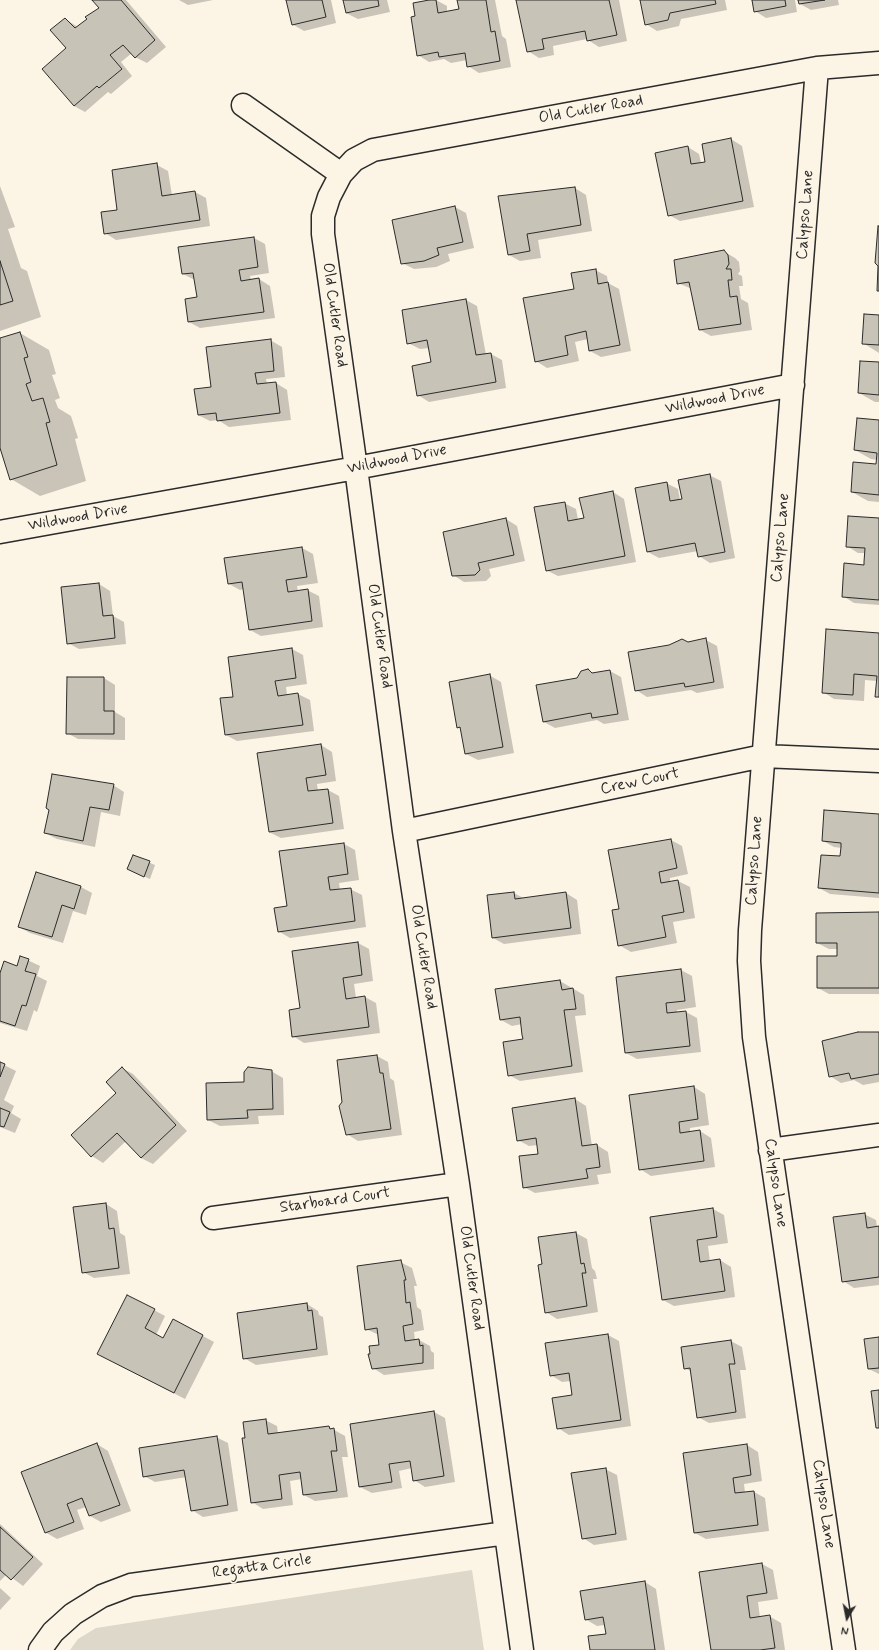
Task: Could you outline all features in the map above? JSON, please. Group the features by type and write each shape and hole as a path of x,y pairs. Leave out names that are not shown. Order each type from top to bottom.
{"street":[{"name":"Old Cutler Road","path":"522,1650 458,1184 404,831 356,468 323,234 323,216 328,197 341,174 354,160 373,150 817,68 879,63"},
{"name":"Calypso Lane","path":"817,68 763,756 749,961 754,1037 844,1650"},
{"path":"243,105 341,174"},
{"name":"Wildwood Drive","path":"0,532 356,468 793,385"},
{"name":"Crew Court","path":"404,831 763,756 879,761"},
{"path":"770,1150 879,1135"},
{"name":"Starboard Court","path":"213,1218 458,1184"},
{"name":"Regatta Circle","path":"40,1650 53,1632 73,1614 102,1596 131,1585 506,1533"}],"shaded area":[{"path":"472,1570 484,1650 70,1650 78,1639 96,1628"}],"building":[{"path":"92,0 121,0 155,40 135,58 123,45 110,55 122,69 99,88 97,86 74,106 42,69 66,48 50,30 65,18 75,28 87,19 85,17 99,8"},
{"path":"286,0 322,0 326,17 292,25"},
{"path":"343,0 378,0 379,6 346,13"},
{"path":"436,0 438,13 459,9 457,0 486,0 491,32 495,31 500,61 467,67 465,53 439,57 438,52 417,56 411,17 415,16 413,3"},
{"path":"516,0 609,0 617,35 587,41 585,31 542,39 544,49 527,52"},
{"path":"640,0 715,0 716,4 670,13 668,20 645,25"},
{"path":"752,0 785,0 786,6 754,12"},
{"path":"798,0 825,0 799,4"},
{"path":"731,138 743,201 668,216 655,153 688,146 691,164 705,162 702,144"},
{"path":"157,163 162,196 195,191 200,220 104,234 101,212 117,210 112,170"},
{"path":"575,187 581,225 527,234 530,251 508,255 498,196"},
{"path":"455,206 463,242 437,248 439,255 424,261 401,264 392,220"},
{"path":"878,226 879,291 877,291 878,266 875,263"},
{"path":"254,237 258,267 239,270 241,281 259,278 264,312 188,322 185,299 197,297 193,273 182,274 178,247"},
{"path":"724,250 728,255 729,264 726,269 731,269 732,280 728,280 730,297 737,296 741,324 699,330 689,282 677,284 674,260"},
{"path":"0,261 13,301 0,305"},
{"path":"596,269 598,284 608,282 620,345 589,351 586,331 565,336 568,355 535,362 523,298 574,289 571,273"},
{"path":"466,299 476,355 491,353 496,382 417,396 412,366 431,362 427,340 407,344 402,310"},
{"path":"864,314 879,315 879,345 862,344"},
{"path":"20,332 28,357 24,358 31,382 26,384 32,401 43,398 50,422 46,423 57,465 10,480 0,448 0,338"},
{"path":"271,339 274,371 255,373 257,384 276,382 280,413 217,421 216,413 198,415 194,389 211,387 206,347"},
{"path":"860,361 879,362 879,395 858,393"},
{"path":"857,418 879,420 879,495 851,492 853,462 876,464 877,453 854,450"},
{"path":"710,474 725,552 698,557 695,543 647,552 635,488 667,482 670,501 682,499 678,480"},
{"path":"613,491 625,556 546,571 534,507 565,502 568,521 584,518 579,498"},
{"path":"848,516 879,518 879,600 842,597 844,563 864,565 865,548 846,547"},
{"path":"506,518 514,555 478,563 480,570 475,575 452,576 443,532"},
{"path":"302,547 307,577 286,580 288,592 308,589 312,621 249,630 242,582 228,584 224,558"},
{"path":"99,583 103,616 113,615 115,638 67,644 61,587"},
{"path":"826,629 879,633 879,697 875,697 877,676 854,674 853,695 822,693"},
{"path":"706,638 714,682 685,687 684,683 635,691 628,652 669,645 682,639 688,642"},
{"path":"292,648 296,678 275,681 278,696 298,693 303,725 225,735 220,698 233,697 228,657"},
{"path":"588,669 592,673 610,670 618,714 592,718 591,713 543,722 536,685 577,678 581,671"},
{"path":"490,674 503,747 465,754 460,727 457,728 449,682"},
{"path":"67,677 104,677 104,711 114,711 114,734 66,734"},
{"path":"321,744 326,775 306,778 308,791 328,789 333,823 269,832 257,753"},
{"path":"52,774 114,784 109,810 90,807 83,841 44,833 49,810 46,808"},
{"path":"824,810 879,814 879,893 818,888 821,855 840,856 841,847 841,843 822,841"},
{"path":"671,839 677,868 659,872 661,883 678,880 684,912 662,916 666,937 618,946 612,910 619,909 608,850"},
{"path":"344,843 348,874 328,877 330,890 351,888 355,921 278,932 274,908 287,906 279,851"},
{"path":"133,855 150,861 144,877 127,869"},
{"path":"36,872 81,886 74,909 62,905 52,937 18,927"},
{"path":"514,892 515,899 566,892 571,928 492,938 487,895"},
{"path":"879,912 879,988 817,988 817,956 837,956 837,943 816,943 816,913"},
{"path":"358,942 362,975 343,978 346,999 365,996 369,1027 292,1037 289,1010 300,1008 292,951"},
{"path":"20,956 29,959 25,971 36,974 26,1006 22,1005 15,1026 0,1021 0,973 4,961 17,966"},
{"path":"681,969 685,1001 666,1003 667,1013 686,1011 690,1046 625,1053 616,977"},
{"path":"560,980 562,990 573,988 576,1009 564,1010 572,1066 508,1076 503,1042 523,1039 520,1017 500,1020 495,989"},
{"path":"858,1032 879,1032 879,1074 851,1079 849,1073 829,1077 822,1041"},
{"path":"377,1055 380,1073 383,1073 391,1129 346,1135 339,1106 342,1102 337,1060"},
{"path":"0,1062 5,1064 0,1077"},
{"path":"122,1067 176,1125 141,1158 117,1133 91,1157 71,1135 116,1093 106,1082"},
{"path":"248,1067 272,1070 273,1109 247,1110 248,1118 207,1120 206,1083 244,1082 244,1072"},
{"path":"694,1086 698,1119 679,1122 680,1133 700,1130 704,1161 639,1170 629,1095"},
{"path":"575,1098 582,1146 597,1144 600,1167 586,1169 588,1178 523,1188 519,1156 538,1154 536,1138 517,1141 512,1108"},
{"path":"0,1108 10,1112 4,1127 0,1126"},
{"path":"106,1203 109,1229 114,1228 119,1268 82,1273 73,1207"},
{"path":"713,1208 717,1237 697,1240 700,1262 720,1259 725,1291 662,1300 650,1217"},
{"path":"865,1213 867,1228 879,1226 879,1277 842,1282 833,1217"},
{"path":"576,1232 581,1264 584,1263 586,1273 582,1273 587,1306 545,1313 538,1265 542,1264 538,1237"},
{"path":"401,1260 406,1280 404,1280 406,1303 410,1302 413,1324 403,1326 405,1341 419,1339 420,1346 423,1345 423,1363 372,1369 368,1354 370,1354 369,1346 379,1345 377,1328 365,1330 357,1266"},
{"path":"127,1295 155,1309 145,1328 163,1338 173,1319 203,1335 174,1393 97,1354"},
{"path":"307,1303 308,1311 312,1310 317,1349 243,1359 237,1313"},
{"path":"608,1334 621,1420 557,1429 552,1398 572,1395 569,1373 550,1376 545,1343"},
{"path":"879,1337 879,1368 868,1369 864,1339"},
{"path":"731,1340 735,1364 729,1364 736,1412 697,1418 690,1368 684,1369 681,1347"},
{"path":"879,1390 879,1428 876,1428 871,1391"},
{"path":"434,1411 444,1476 413,1481 410,1461 389,1464 392,1482 359,1487 350,1424"},
{"path":"266,1419 268,1434 329,1426 330,1429 334,1428 337,1451 331,1451 337,1491 303,1495 300,1472 279,1475 282,1499 251,1503 242,1438 245,1438 243,1422"},
{"path":"217,1436 228,1505 191,1511 184,1470 143,1477 139,1448"},
{"path":"97,1443 120,1505 89,1516 82,1498 67,1504 74,1522 45,1533 21,1472"},
{"path":"747,1444 751,1475 733,1478 735,1493 754,1491 758,1525 694,1533 683,1453"},
{"path":"606,1468 616,1534 582,1539 571,1473"},
{"path":"0,1527 33,1557 11,1580 0,1570"},
{"path":"762,1563 767,1593 747,1596 750,1618 770,1615 775,1648 760,1650 711,1650 699,1572"},
{"path":"645,1581 655,1650 590,1650 588,1636 606,1634 603,1617 585,1620 580,1591"}]}
